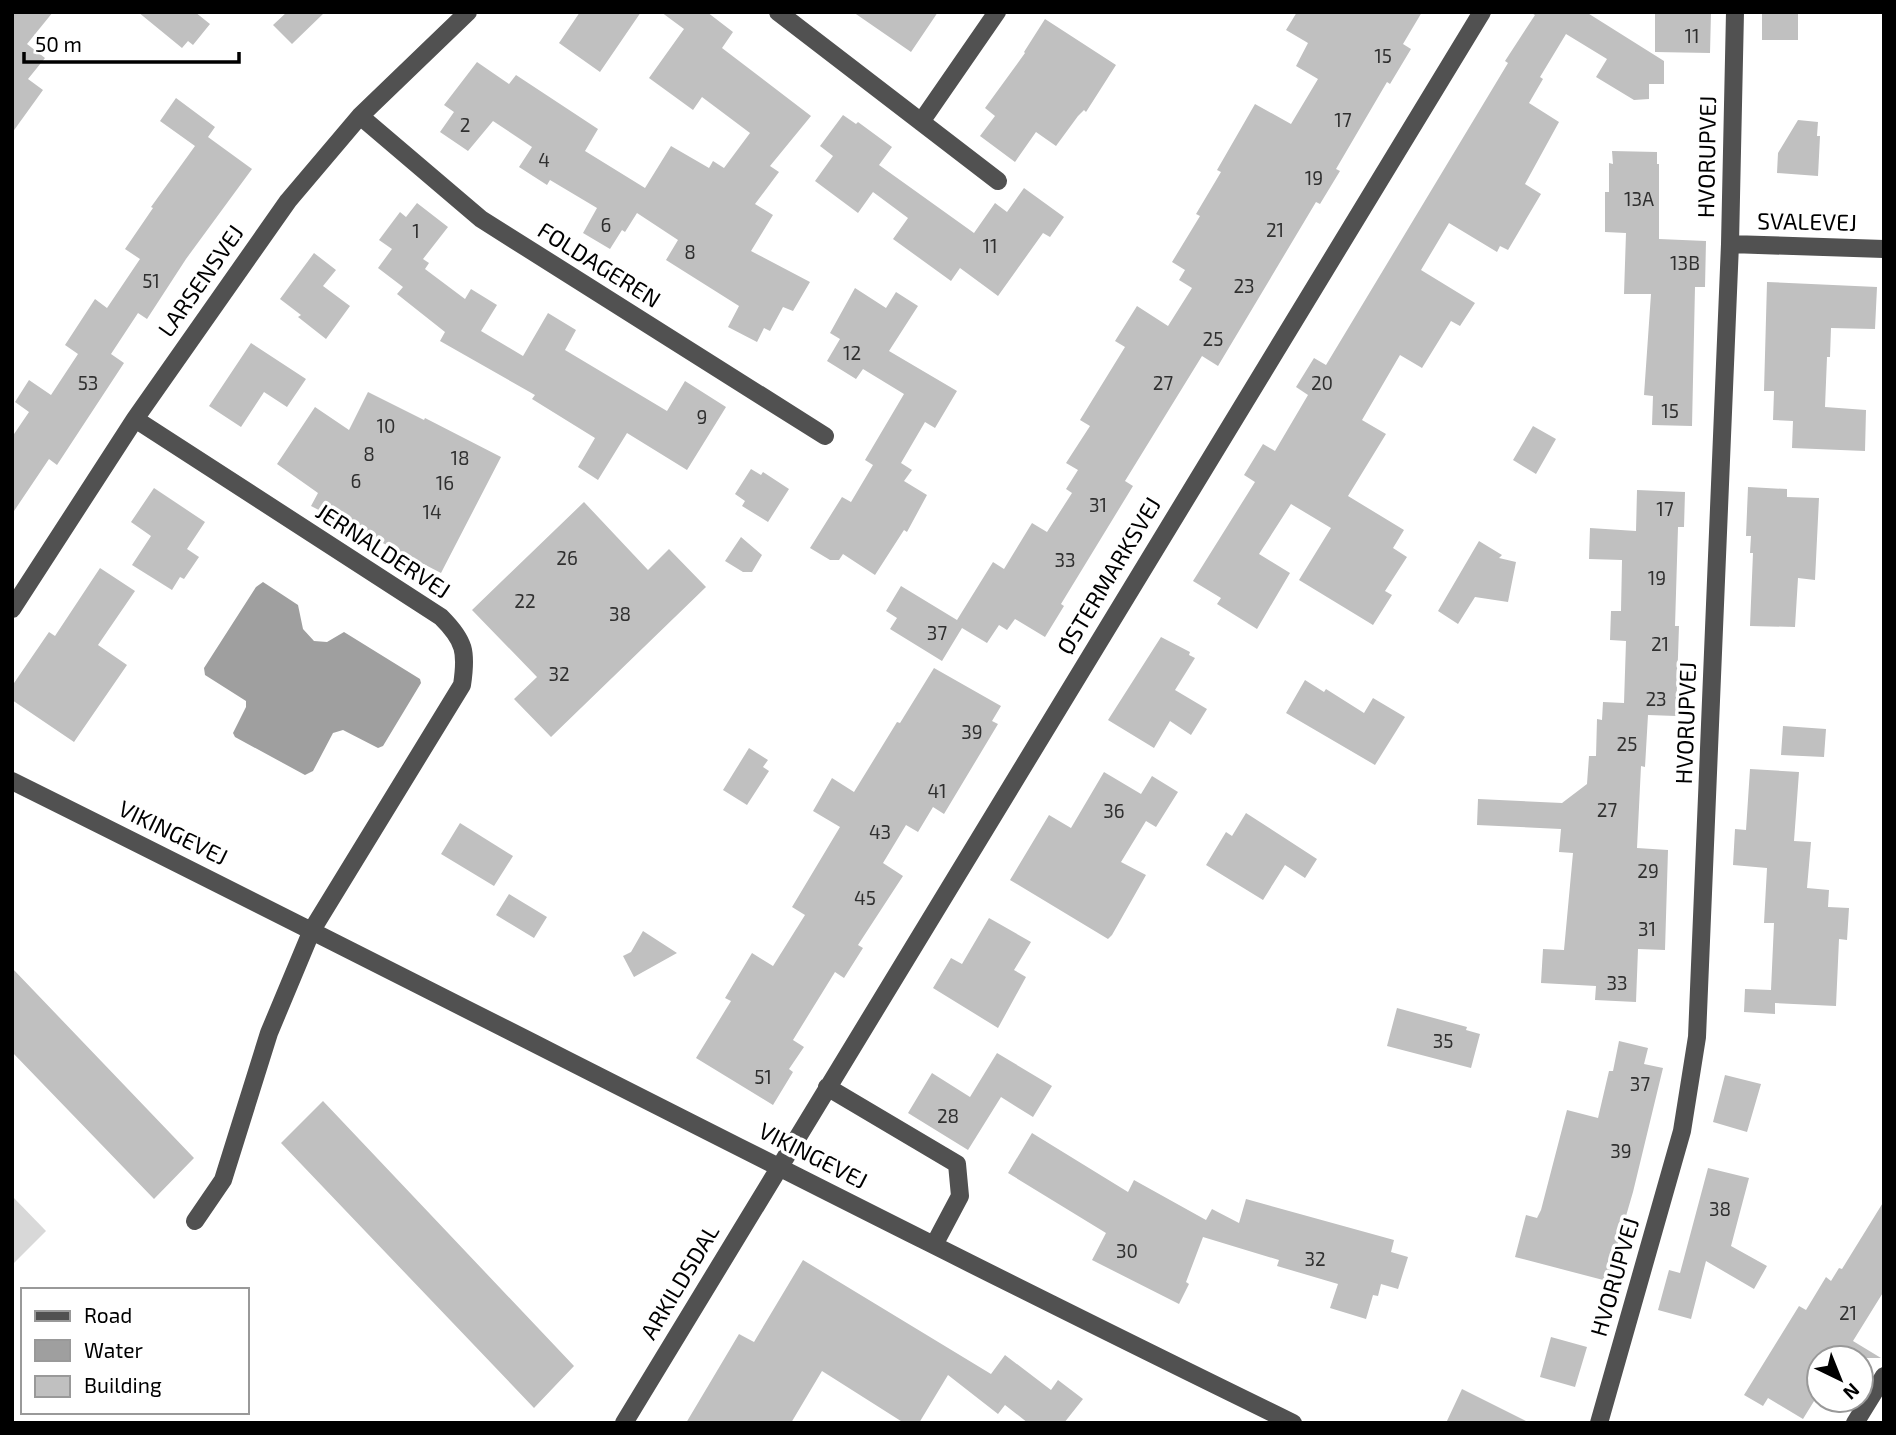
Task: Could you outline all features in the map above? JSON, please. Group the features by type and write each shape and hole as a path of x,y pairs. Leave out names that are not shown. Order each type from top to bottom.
{"street":[{"name":"LARSENSVEJ","path":"12,609 135,419 288,201 360,116 468,12"},
{"path":"778,12 998,181"},
{"path":"921,122 997,12"},
{"name":"ØSTERMARKSVEJ","path":"778,1166 1482,12"},
{"name":"HVORUPVEJ","path":"1599,1423 1682,1131 1697,1037 1730,244 1735,12"},
{"name":"FOLDAGEREN","path":"360,116 481,219 825,436"},
{"name":"SVALEVEJ","path":"1730,244 1884,249"},
{"name":"JERNALDERVEJ","path":"135,419 441,617 456,631 466,657 462,685 312,930"},
{"name":"VIKINGEVEJ","path":"12,781 1017,1288 1293,1423"},
{"path":"195,1221 223,1180 269,1033 312,930"},
{"path":"827,1087 957,1164 960,1196 934,1245"},
{"name":"ARKILDSDAL","path":"624,1423 778,1166"},
{"path":"1856,1423 1884,1376"}],"shaded area":[{"path":"12,1196 46,1231 12,1265"}],"water":[{"path":"263,582 298,605 303,629 314,641 327,642 344,632 420,679 421,683 383,746 378,748 343,730 333,733 313,771 305,775 235,737 233,733 246,707 246,701 205,675 204,668 256,587"}],"building":[{"path":"12,12 53,12 27,44 45,58 28,79 43,90 12,133"},
{"path":"138,12 195,12 210,24 193,45 188,41 182,48"},
{"path":"287,12 325,12 292,44 273,25"},
{"path":"580,12 641,12 600,72 559,43"},
{"path":"661,12 707,12 733,32 722,48 811,116 770,166 779,172 755,204 773,215 751,251 810,282 793,311 783,307 770,331 764,328 757,342 728,327 739,306 666,260 678,240 637,213 610,249 583,233 597,208 550,180 547,185 519,167 532,147 493,121 468,151 440,132 454,112 444,105 477,62 509,84 516,75 598,129 585,151 645,188 671,146 709,168 713,161 724,168 750,133 702,97 693,110 649,78 684,29"},
{"path":"853,12 938,12 911,52"},
{"path":"1297,12 1422,12 1403,44 1411,49 1390,84 1387,82 1336,169 1340,171 1320,204 1316,202 1218,366 1202,356 1125,481 1133,486 1061,604 1064,606 1045,637 1015,619 1007,630 999,625 987,643 962,628 942,661 890,629 897,618 886,611 901,586 957,620 993,562 1004,569 1032,523 1047,532 1072,493 1066,489 1078,470 1066,463 1090,426 1080,420 1125,347 1115,341 1137,306 1168,326 1192,288 1179,280 1185,270 1172,262 1200,216 1196,214 1221,172 1217,170 1255,104 1291,124 1318,79 1296,66 1308,43 1286,30"},
{"path":"1530,12 1586,12 1664,61 1664,84 1649,84 1649,99 1634,100 1596,77 1607,59 1566,34 1540,77 1543,79 1529,103 1559,122 1525,184 1541,194 1508,250 1500,246 1497,252 1449,223 1421,270 1475,303 1460,326 1451,321 1422,368 1400,355 1362,420 1386,434 1348,496 1404,530 1393,548 1407,557 1385,591 1392,595 1373,625 1299,580 1331,528 1291,504 1259,554 1290,573 1257,629 1217,604 1221,598 1193,581 1255,482 1244,475 1263,444 1275,451 1308,395 1296,387 1314,358 1326,365 1508,63 1505,61 1535,15"},
{"path":"1655,12 1711,12 1710,53 1655,52"},
{"path":"1762,12 1798,12 1798,40 1762,40"},
{"path":"1045,19 1116,65 1086,112 1084,110 1078,116 1056,146 1036,132 1015,162 980,136 995,116 985,108 1025,53"},
{"path":"176,98 215,127 208,137 252,169 186,259 147,319 138,313 111,354 124,363 57,465 49,459 12,514 12,437 29,412 15,402 29,380 51,395 78,354 65,345 95,299 107,308 140,259 125,249 153,208 151,207 195,146 160,121"},
{"path":"843,115 856,124 858,122 892,147 879,165 974,233 995,203 1007,212 1024,188 1064,217 1050,237 1043,233 998,296 960,268 951,281 893,239 908,218 873,192 858,213 815,181 833,156 820,146"},
{"path":"1798,120 1818,122 1818,176 1777,173 1778,153"},
{"path":"1612,151 1657,152 1659,239 1706,241 1705,287 1695,287 1692,426 1652,425 1653,396 1644,395 1651,294 1624,294 1626,233 1605,232 1605,192 1609,192 1609,163 1613,164"},
{"path":"417,203 448,227 423,259 429,263 425,269 465,299 471,289 497,305 481,331 523,356 548,313 576,330 565,350 667,411 685,381 726,407 687,470 627,433 598,480 578,467 595,438 532,399 535,395 440,341 445,332 397,294 403,287 378,268 392,249 379,240 400,212 406,217"},
{"path":"314,253 336,270 323,286 350,306 326,339 280,299"},
{"path":"1767,282 1877,287 1875,329 1831,328 1830,357 1827,357 1825,407 1866,410 1865,451 1792,448 1793,421 1773,420 1774,391 1764,391"},
{"path":"855,288 886,308 896,292 918,306 889,351 957,391 935,428 925,422 901,463 912,470 904,481 927,495 907,532 904,530 875,575 843,554 839,560 830,560 810,548 842,497 851,502 873,465 865,460 904,394 863,369 856,379 827,361 840,339 830,333"},
{"path":"251,343 306,379 287,407 264,392 241,427 209,406"},
{"path":"368,392 501,457 441,573 311,506 318,493 277,464 315,407 349,430"},
{"path":"1533,426 1556,439 1536,474 1513,460"},
{"path":"751,469 761,475 763,472 789,489 768,522 742,506 745,501 735,494"},
{"path":"1748,487 1787,489 1787,497 1819,498 1815,580 1798,578 1795,627 1750,626 1753,553 1750,553 1751,536 1746,536"},
{"path":"154,488 205,522 187,549 199,557 184,579 180,577 172,590 132,565 151,536 131,522"},
{"path":"1637,490 1685,492 1684,527 1678,527 1676,716 1648,715 1645,767 1641,766 1637,848 1668,850 1665,950 1638,949 1636,1002 1595,1000 1596,986 1541,983 1543,949 1564,950 1573,853 1559,852 1561,829 1477,825 1478,799 1562,803 1587,784 1589,756 1596,756 1597,719 1602,720 1603,702 1624,703 1626,641 1610,640 1611,611 1621,611 1622,560 1589,559 1590,528 1636,531"},
{"path":"584,502 648,570 669,549 706,587 551,737 514,699 537,677 472,610"},
{"path":"741,537 762,555 752,572 743,572 725,561"},
{"path":"1479,541 1502,555 1499,558 1516,562 1508,602 1475,597 1458,624 1438,611"},
{"path":"100,568 135,591 98,645 127,665 74,742 12,700 12,686 49,632 55,636"},
{"path":"1161,637 1190,652 1189,655 1195,658 1175,690 1207,709 1191,735 1170,721 1154,748 1108,720"},
{"path":"934,668 1001,706 992,721 998,724 944,814 933,807 918,832 906,825 883,863 903,876 858,945 863,948 844,978 835,972 793,1040 804,1047 789,1069 793,1072 773,1105 696,1058 731,1001 725,998 752,953 773,966 805,915 792,907 840,827 813,811 832,778 854,792"},
{"path":"1305,680 1324,692 1326,689 1364,713 1373,698 1405,717 1375,765 1286,713"},
{"path":"1783,726 1826,729 1824,757 1781,755"},
{"path":"749,748 768,760 763,767 769,771 747,805 723,790"},
{"path":"1750,769 1799,772 1794,841 1811,842 1807,888 1829,890 1828,907 1849,908 1847,940 1839,939 1836,1006 1775,1003 1775,1014 1744,1012 1745,989 1771,990 1774,923 1764,923 1767,868 1733,865 1735,829 1746,830"},
{"path":"1104,772 1141,794 1152,776 1178,792 1156,827 1146,821 1121,862 1146,875 1108,939 1010,880 1049,815 1071,828"},
{"path":"1246,813 1317,859 1305,878 1285,865 1263,900 1206,865 1226,832 1232,836"},
{"path":"460,823 513,856 494,886 441,854"},
{"path":"509,894 547,917 534,938 496,915"},
{"path":"989,918 1031,942 1014,970 1026,977 998,1028 933,988 951,958 962,964"},
{"path":"643,931 677,953 634,977 623,956 631,952"},
{"path":"12,968 194,1158 154,1199 12,1052"},
{"path":"1397,1008 1467,1027 1466,1030 1480,1034 1471,1068 1387,1046"},
{"path":"1619,1041 1648,1048 1644,1064 1663,1068 1633,1192 1607,1281 1515,1257 1526,1215 1537,1218 1541,1210 1567,1110 1598,1118 1609,1071 1613,1071"},
{"path":"997,1053 1052,1086 1033,1117 1001,1097 968,1150 908,1113 932,1073 970,1097"},
{"path":"1725,1075 1761,1084 1747,1132 1713,1122"},
{"path":"323,1101 574,1366 534,1408 281,1143"},
{"path":"1032,1133 1128,1192 1134,1180 1206,1220 1212,1209 1239,1223 1246,1199 1394,1240 1391,1252 1408,1257 1398,1289 1381,1284 1378,1296 1373,1295 1366,1319 1330,1308 1338,1284 1277,1266 1279,1260 1203,1237 1186,1282 1189,1284 1179,1304 1092,1260 1106,1233 1008,1173"},
{"path":"1708,1168 1749,1178 1731,1246 1767,1266 1754,1289 1706,1261 1691,1319 1658,1310 1669,1270 1680,1273"},
{"path":"1884,1201 1884,1291 1853,1341 1858,1344 1805,1344 1806,1414 1803,1419 1768,1398 1763,1406 1744,1395 1799,1306 1806,1310 1826,1277 1831,1281 1839,1268 1842,1269"},
{"path":"803,1260 991,1374 1005,1355 1051,1390 1058,1380 1083,1399 1064,1423 1028,1423 1005,1405 998,1414 948,1375 919,1423 904,1423 822,1371 791,1423 686,1423 739,1334 754,1342"},
{"path":"1551,1337 1587,1347 1575,1387 1540,1377"},
{"path":"1462,1389 1530,1423 1446,1423"}]}
